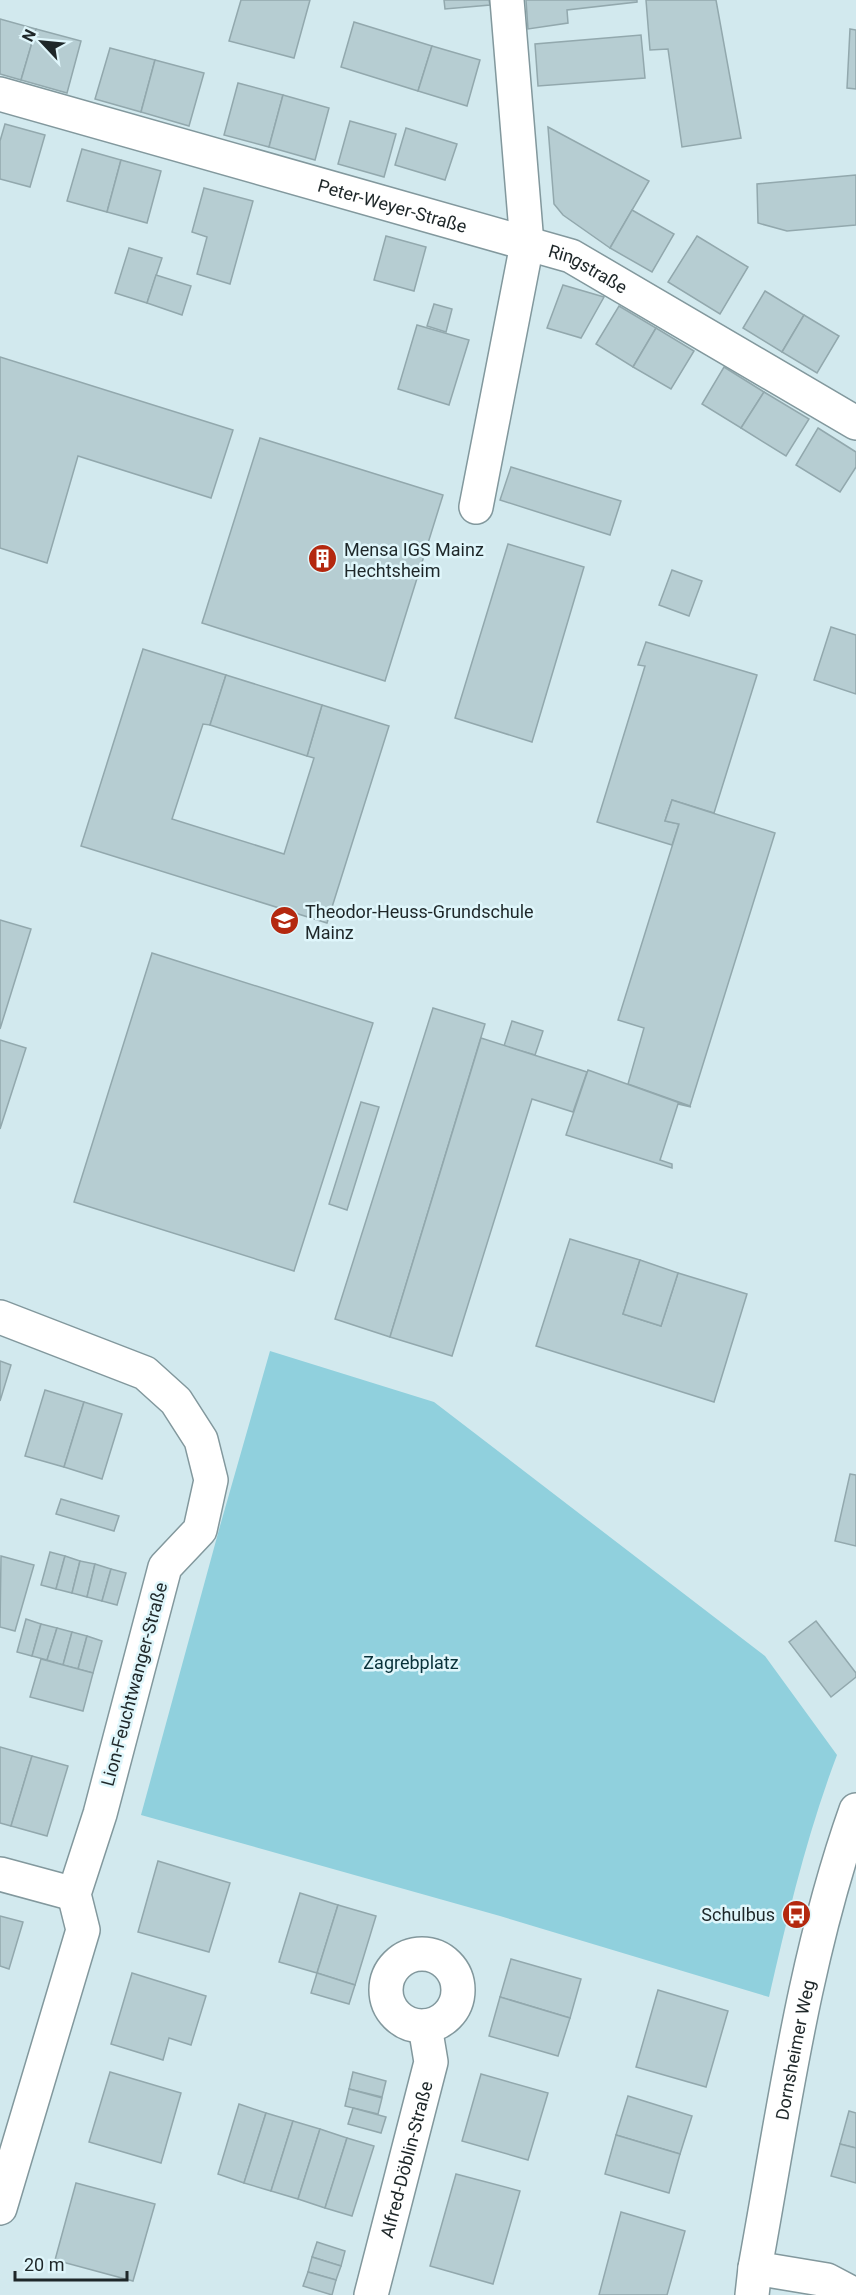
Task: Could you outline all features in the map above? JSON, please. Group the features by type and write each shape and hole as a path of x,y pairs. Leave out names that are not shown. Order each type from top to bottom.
{"street":[{"name":"Ringstraße","path":"507,0 527,244 572,256 856,423"},
{"name":"Peter-Weyer-Straße","path":"0,94 527,244"},
{"path":"476,507 527,244"},
{"name":"Lion-Feuchtwanger-Straße","path":"0,1317 145,1373 176,1401 201,1440 211,1480 200,1530 165,1567 100,1814 74,1894"},
{"name":"Dornsheimer Weg","path":"753,2281 800,2020 838,1859 856,1810"},
{"path":"0,1874 74,1894 83,1930 0,2208"},
{"name":"Alfred-Döblin-Straße","path":"371,2295 431,2062 425,2026"},
{"path":"753,2281 826,2280 855,2295"}],"green space":[{"name":"Zagrebplatz","path":"270,1351 434,1402 765,1656 837,1755 807,1845 769,1997 500,1916 141,1815"}],"building":[{"path":"241,0 310,0 294,58 229,41"},
{"path":"444,0 489,0 490,5 445,9"},
{"path":"526,0 637,0 637,2 567,10 568,23 528,29"},
{"path":"646,0 716,0 741,138 682,147 668,49 650,50"},
{"path":"0,19 36,29 21,80 0,74"},
{"path":"354,22 432,46 418,91 341,67"},
{"path":"36,29 81,41 67,93 21,80"},
{"path":"850,29 856,30 856,89 847,88"},
{"path":"641,35 645,78 538,86 535,44"},
{"path":"432,46 480,60 467,106 418,91"},
{"path":"110,48 155,60 141,112 95,99"},
{"path":"155,60 204,73 189,126 141,112"},
{"path":"238,83 283,95 269,147 224,135"},
{"path":"283,95 329,108 315,160 269,147"},
{"path":"350,121 396,134 384,177 338,164"},
{"path":"5,124 45,135 30,187 0,179 0,141"},
{"path":"548,127 649,181 610,248 563,215 554,204"},
{"path":"406,128 457,144 445,180 395,165"},
{"path":"82,149 121,160 107,212 67,201"},
{"path":"121,160 161,171 147,223 107,212"},
{"path":"856,175 856,225 787,231 758,223 757,184"},
{"path":"204,188 253,201 230,284 197,274 207,237 192,232"},
{"path":"632,210 674,234 652,272 610,248"},
{"path":"386,236 426,247 414,291 374,280"},
{"path":"697,236 748,267 720,314 668,282"},
{"path":"129,248 162,258 147,303 115,293"},
{"path":"156,275 191,286 182,315 147,303"},
{"path":"563,285 604,297 581,338 547,328"},
{"path":"765,291 804,315 782,352 743,328"},
{"path":"434,304 452,309 446,332 427,326"},
{"path":"619,306 656,328 633,367 596,344"},
{"path":"804,315 839,336 817,373 782,352"},
{"path":"417,325 469,340 449,405 398,389"},
{"path":"656,328 694,351 671,389 633,367"},
{"path":"0,357 233,430 211,498 78,456 47,563 0,548"},
{"path":"724,367 764,392 741,428 702,404"},
{"path":"764,392 809,419 786,456 741,428"},
{"path":"818,428 856,452 856,467 840,492 796,465"},
{"name":"Mensa IGS Mainz Hechtsheim","path":"260,438 443,495 385,681 202,623"},
{"path":"511,467 621,501 610,535 500,500"},
{"path":"508,544 584,567 532,742 455,718"},
{"path":"672,570 702,581 689,616 659,605"},
{"path":"831,627 856,635 856,694 814,680"},
{"path":"646,642 757,675 714,813 672,800 665,821 679,824 672,845 597,822 645,666 638,665"},
{"path":"143,649 226,675 210,725 203,724 172,819 284,854 314,758 307,756 322,705 389,726 327,923 81,846"},
{"path":"226,675 322,705 307,756 210,725"},
{"path":"672,800 775,833 690,1106 628,1084 644,1028 618,1020 679,824 665,821"},
{"path":"0,920 31,929 0,1029"},
{"path":"152,953 373,1023 294,1271 74,1202"},
{"path":"433,1008 485,1024 390,1337 335,1319"},
{"path":"512,1021 543,1031 535,1055 504,1046"},
{"path":"481,1038 587,1072 573,1112 532,1099 452,1356 390,1337"},
{"path":"0,1040 26,1048 0,1129"},
{"path":"588,1070 691,1107 678,1104 660,1160 672,1164 672,1168 566,1135"},
{"path":"361,1102 379,1107 347,1210 329,1204"},
{"path":"570,1239 640,1260 623,1314 661,1326 678,1273 747,1294 714,1402 536,1346"},
{"path":"640,1260 678,1273 661,1326 623,1314"},
{"path":"0,1361 11,1365 0,1401"},
{"path":"45,1390 84,1402 64,1467 25,1456"},
{"path":"84,1402 122,1414 102,1479 64,1467"},
{"path":"850,1474 856,1475 856,1546 835,1541"},
{"path":"61,1499 119,1516 114,1531 56,1514"},
{"path":"50,1552 65,1556 56,1589 41,1585"},
{"path":"1,1556 34,1565 15,1631 0,1627"},
{"path":"65,1556 80,1561 72,1593 56,1589"},
{"path":"80,1561 95,1564 87,1597 72,1593"},
{"path":"95,1564 111,1569 102,1601 87,1597"},
{"path":"111,1569 126,1573 117,1605 102,1601"},
{"path":"26,1619 41,1624 32,1656 17,1652"},
{"path":"816,1621 856,1673 856,1677 831,1697 789,1642"},
{"path":"41,1624 57,1628 47,1660 32,1656"},
{"path":"57,1628 72,1632 63,1665 47,1660"},
{"path":"72,1632 87,1636 78,1669 63,1665"},
{"path":"87,1636 102,1641 93,1673 78,1669"},
{"path":"41,1659 93,1673 83,1711 30,1697"},
{"path":"0,1747 32,1756 11,1826 0,1823"},
{"path":"32,1756 68,1766 47,1836 11,1826"},
{"path":"158,1861 230,1883 209,1952 138,1932"},
{"path":"300,1893 338,1905 317,1973 279,1962"},
{"path":"338,1905 376,1916 355,1985 317,1973"},
{"path":"0,1916 23,1922 9,1969 0,1966"},
{"path":"511,1959 581,1979 570,2018 500,1997"},
{"path":"132,1973 206,1996 191,2045 169,2038 163,2060 111,2044"},
{"path":"317,1973 355,1985 349,2004 311,1993"},
{"path":"658,1990 728,2011 706,2087 636,2067"},
{"path":"500,1997 570,2018 558,2056 489,2036"},
{"path":"110,2072 181,2093 161,2163 89,2142"},
{"path":"353,2072 386,2081 382,2097 349,2089"},
{"path":"481,2074 548,2093 528,2160 462,2141"},
{"path":"349,2089 382,2098 378,2114 345,2106"},
{"path":"628,2096 692,2116 680,2154 616,2135"},
{"path":"239,2104 266,2113 244,2183 218,2174"},
{"path":"353,2108 386,2117 381,2133 348,2124"},
{"path":"849,2111 856,2113 856,2148 840,2144"},
{"path":"266,2113 293,2121 271,2191 244,2183"},
{"path":"293,2121 320,2129 298,2199 271,2191"},
{"path":"320,2129 347,2138 325,2208 298,2199"},
{"path":"616,2135 680,2154 669,2193 605,2174"},
{"path":"347,2138 374,2146 352,2216 325,2208"},
{"path":"840,2144 856,2148 856,2183 831,2176"},
{"path":"456,2174 520,2191 493,2284 430,2266"},
{"path":"76,2183 155,2204 133,2281 55,2260"},
{"path":"621,2212 685,2231 667,2295 599,2295"},
{"path":"317,2242 345,2251 341,2266 312,2257"},
{"path":"312,2257 341,2266 336,2280 308,2272"},
{"path":"308,2272 336,2280 332,2295 303,2286"}],"place":[{"name":"Mensa IGS Mainz Hechtsheim","path":"323,559"},
{"name":"Theodor-Heuss-Grundschule Mainz","path":"284,921"},
{"name":"Schulbus","path":"796,1914"}]}
